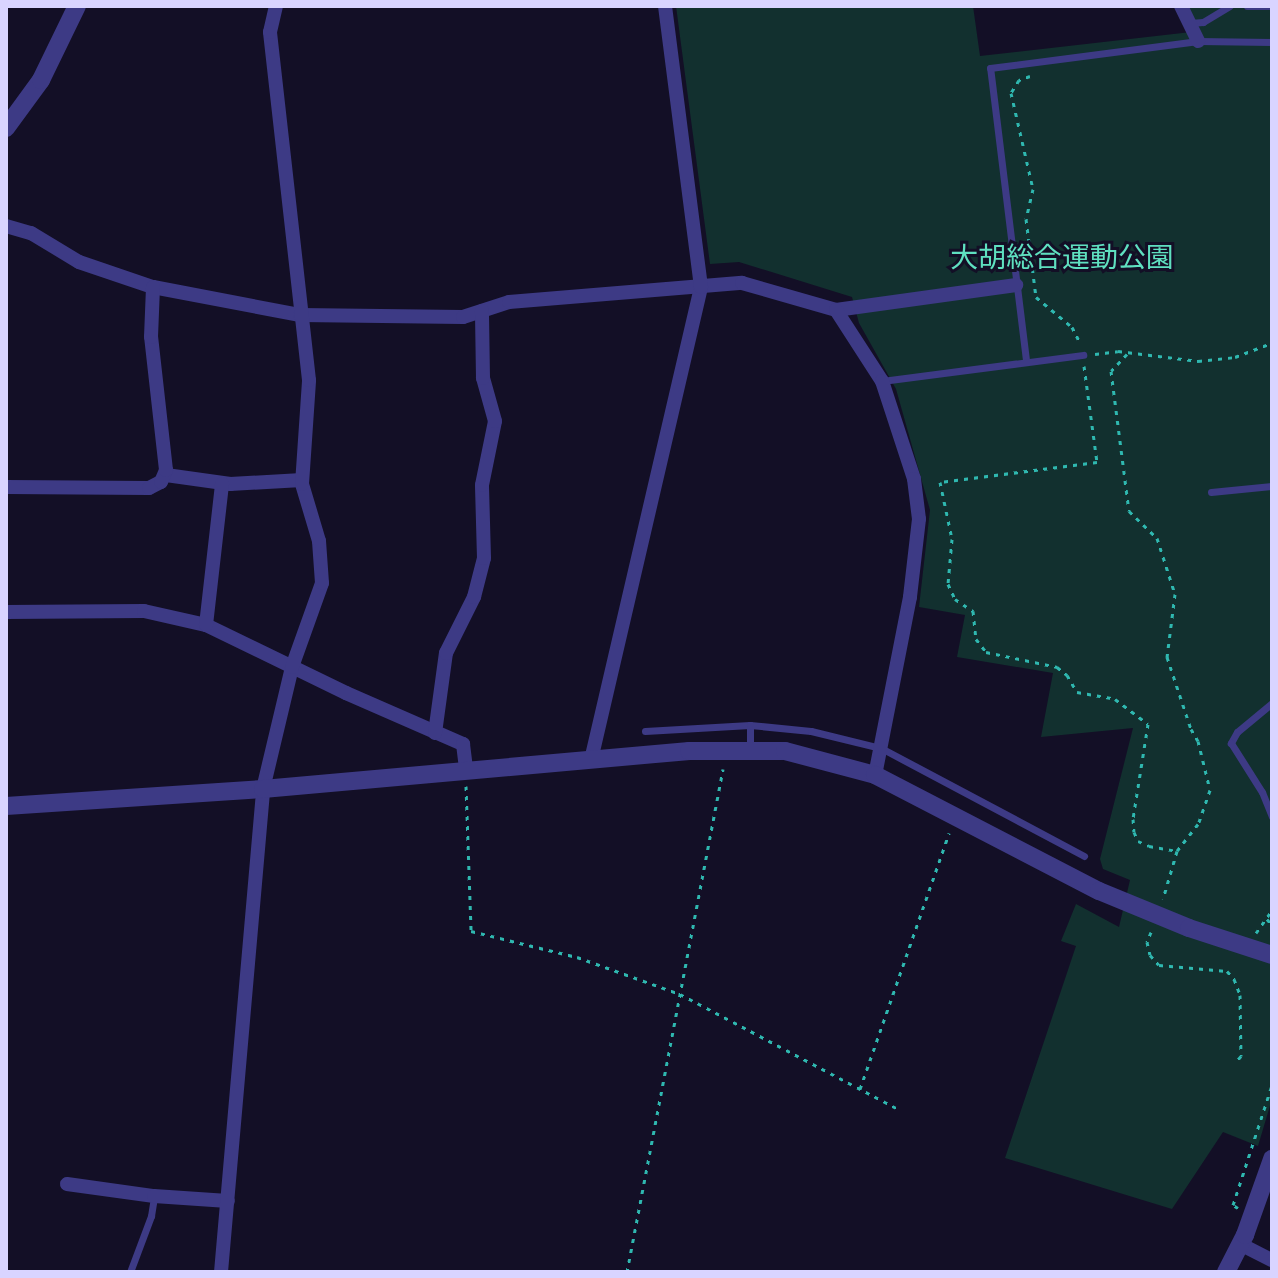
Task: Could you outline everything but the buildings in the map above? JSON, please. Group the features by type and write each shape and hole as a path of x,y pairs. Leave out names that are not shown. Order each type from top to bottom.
{"street":[{"path":"6,128 41,80 77,6"},
{"path":"221,1272 263,789 292,667 322,583 319,541 302,480 309,380 270,32 276,6"},
{"path":"591,760 701,287 665,6"},
{"path":"1181,6 1198,41"},
{"path":"6,226 31,233 79,262 153,287 300,315 463,317 509,302 742,283 836,310 1016,285"},
{"path":"153,287 151,337 166,475"},
{"path":"836,310 882,381 914,479 919,519 912,586 875,775"},
{"path":"435,733 446,653 474,597 484,558 482,485 495,421 483,378 482,311"},
{"path":"6,487 149,488 166,475 222,484 302,480"},
{"path":"206,625 222,484"},
{"path":"6,612 144,611 206,625 463,744 466,770"},
{"path":"6,806 263,789 689,751 750,749 818,757 875,775 957,814 1099,891 1189,928 1272,955"},
{"path":"1226,1272 1240,1244 1272,1159"},
{"path":"67,1184 154,1196 228,1201"},
{"path":"1240,1244 1272,1260"}],"lane":[{"path":"1190,23 1203,22 1230,6"},
{"path":"1247,6 1272,6"},
{"path":"1026,360 990,68 1198,41 1272,42"},
{"path":"882,381 1083,355"},
{"path":"1211,492 1272,486"},
{"path":"1272,703 1237,732 1231,743 1262,792 1272,817"},
{"path":"750,725 750,749"},
{"path":"645,731 750,725 811,731 881,748 1084,856"},
{"path":"688,729 689,751"},
{"path":"1007,842 1016,822"},
{"path":"130,1272 151,1216 154,1196"}],"path":[{"path":"1035,74 1019,80 1011,93 1033,189 1026,219 1036,297 1072,327 1083,355 1097,462 940,482 952,539 948,584 955,599 973,611 976,639 986,652 1057,667 1067,675 1077,692 1115,699 1148,724 1133,819 1134,832 1138,841 1149,846 1177,851"},
{"path":"1083,355 1118,351 1198,361 1235,357 1272,343"},
{"path":"1127,354 1111,371 1129,511 1157,538 1175,594 1167,657 1191,729 1198,741 1210,790 1198,824 1177,851 1161,904"},
{"path":"627,1272 727,749"},
{"path":"466,770 471,931 577,957 680,994 898,1109"},
{"path":"860,1089 957,814"},
{"path":"1267,919 1272,925"},
{"path":"1152,929 1147,942 1150,955 1159,965 1227,971 1234,979 1240,995 1241,1056 1235,1063"},
{"path":"1240,1210 1233,1205 1272,1085"}],"green space":[{"name":"大胡総合運動公園","path":"676,6 973,6 980,56 1200,31 1188,6 1272,6 1272,1099 1258,1146 1223,1132 1172,1209 1005,1158 1076,946 1061,941 1076,904 1119,927 1130,880 1103,869 1100,859 1133,728 1041,737 1053,673 957,657 965,615 919,607 930,510 896,389 859,323 852,297 739,262 710,264"}]}
